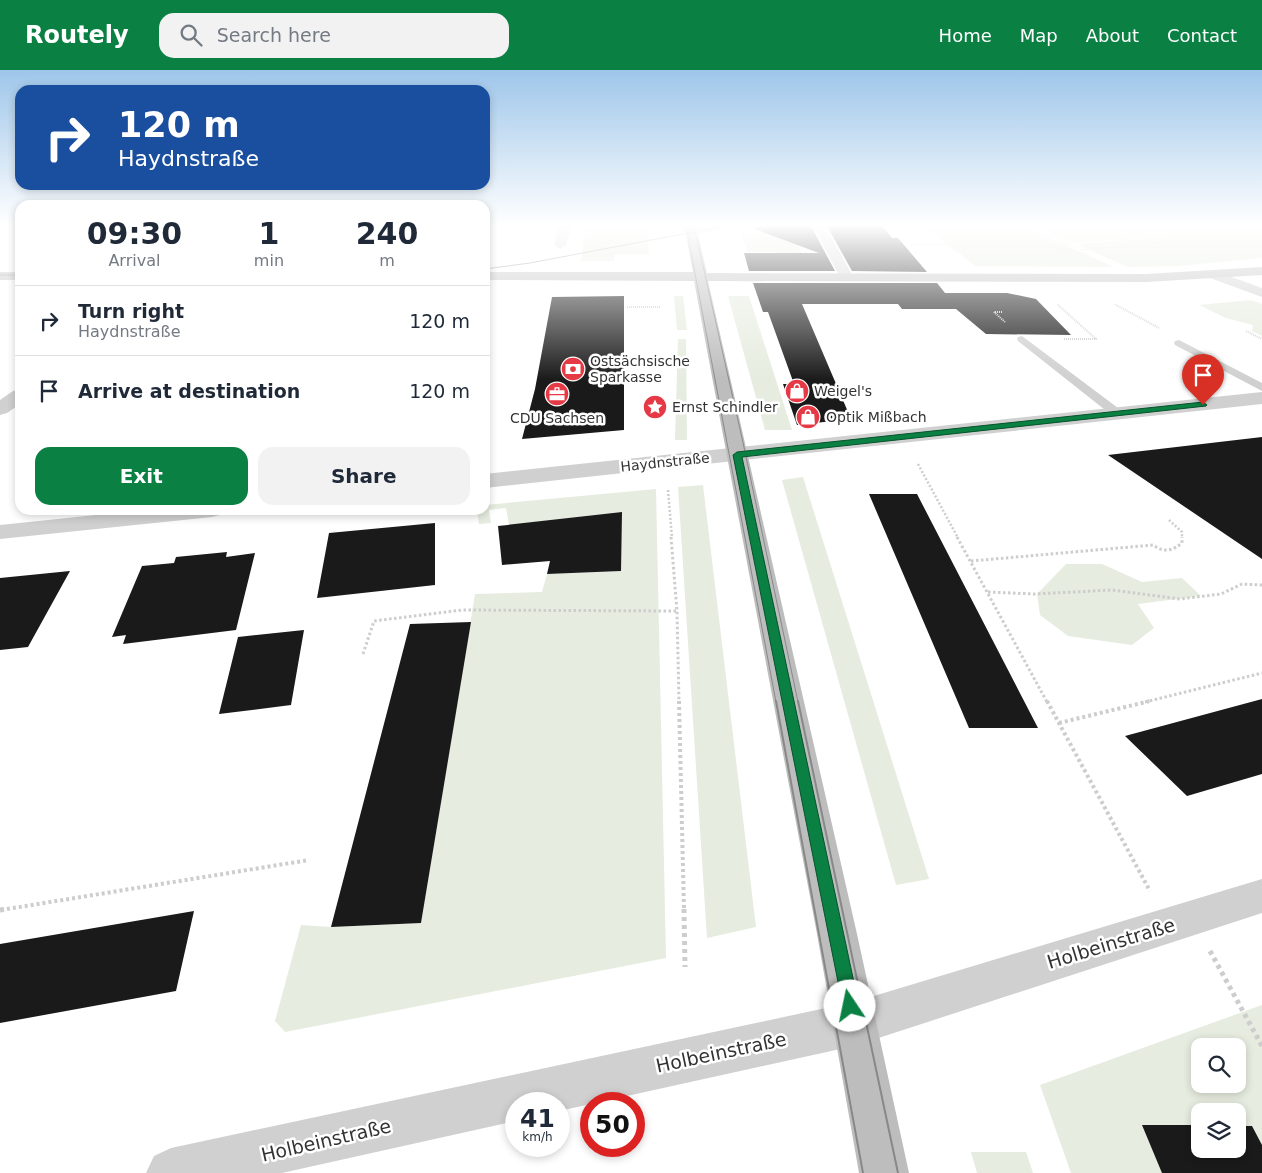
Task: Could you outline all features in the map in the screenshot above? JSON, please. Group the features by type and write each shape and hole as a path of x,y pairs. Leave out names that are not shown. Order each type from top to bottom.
{"main road":[{"path":"700,277 884,1173"},
{"path":"770,277 1158,277"}],"street":[{"path":"1221,277 1262,293"},
{"path":"0,409 15,398"},
{"name":"Haydnstraße","path":"490,480 1262,398"},
{"path":"0,532 164,515"},
{"name":"Holbeinstraße","path":"171,1173 854,1024 1262,896"}],"lane":[{"path":"1022,339 1118,414"},
{"path":"1179,343 1262,388"}],"path":[{"path":"1002,312 994,312 1022,339 1096,339 1053,300"},
{"path":"1114,304 1186,343 1179,343"},
{"path":"628,307 660,307"},
{"path":"1246,331 1262,338"},
{"path":"903,437 1059,723 1180,921 1262,1046"},
{"path":"667,480 677,611 685,967"},
{"path":"971,561 1152,545 1159,550 1172,550 1182,543 1182,532 1169,520"},
{"path":"988,592 1035,594 1112,590 1180,599 1221,594 1242,584 1262,585"},
{"path":"363,654 374,621 462,610 677,611"},
{"path":"1059,723 1262,673"},
{"path":"0,910 309,860"}],"shaded area":[{"path":"674,296 683,296 687,330 677,330"},
{"path":"728,296 749,296 792,430 765,430"},
{"path":"1251,300 1262,304 1262,336 1252,331 1253,325 1226,318 1199,305"},
{"path":"678,339 686,339 687,440 675,440"},
{"path":"803,477 929,879 896,885 782,480"},
{"path":"703,485 756,927 707,938 678,487"},
{"path":"656,489 666,958 285,1032 275,1021 301,925 331,927 421,923 475,594 542,592 547,574 621,571 621,512 509,525 506,508 490,510 490,505"},
{"path":"478,515 490,515 491,523 479,524"},
{"path":"1066,564 1102,564 1142,582 1182,578 1201,596 1138,604 1154,628 1132,645 1068,636 1040,615 1037,594"},
{"path":"1262,1005 1262,1173 1071,1173 1040,1085"},
{"path":"971,1152 1026,1152 1033,1173 977,1173"}],"building":[{"path":"753,283 937,283 945,293 1007,293 1036,299 1071,335 986,334 956,309 902,309 898,304 802,304 851,419 797,425 783,384 794,384 768,312 763,312"},
{"path":"624,296 624,430 522,439 535,389 552,297"},
{"path":"1262,437 1262,559 1108,455"},
{"path":"869,494 917,494 1038,728 969,728"},
{"path":"622,512 621,571 547,574 550,561 502,565 498,526"},
{"path":"435,523 435,585 317,598 329,533"},
{"path":"227,552 226,557 255,553 236,630 123,644 126,635 112,637 142,566 174,563 176,557"},
{"path":"70,571 28,647 0,650 0,578"},
{"path":"471,622 421,923 331,927 410,624"},
{"path":"304,630 291,705 219,714 238,637"},
{"path":"1262,699 1262,774 1187,796 1125,736"},
{"path":"194,911 176,991 0,1023 0,944"},
{"path":"1142,1125 1191,1125 1191,1158 1246,1158 1246,1126 1252,1126 1262,1145 1262,1173 1162,1173"}],"tram line":[{"path":"696,277 776,702"},
{"path":"706,277 798,702"},
{"path":"776,701 863,1173"},
{"path":"798,701 898,1173"}],"place":[{"name":"Ostsächsische Sparkasse","path":"573,369"},
{"name":"Weigel's","path":"797,391"},
{"name":"CDU Sachsen","path":"557,394"},
{"name":"Ernst Schindler","path":"655,407"},
{"name":"Optik Mißbach","path":"808,417"}],"route":[{"path":"850,1006 837,934 737,455 1203,405"}]}
